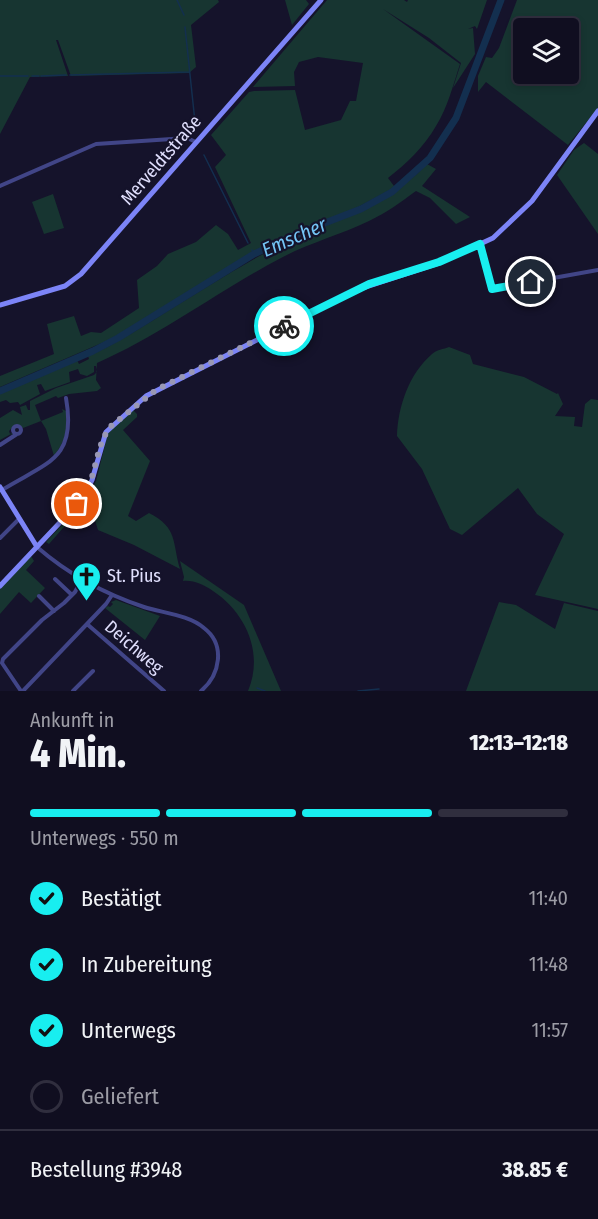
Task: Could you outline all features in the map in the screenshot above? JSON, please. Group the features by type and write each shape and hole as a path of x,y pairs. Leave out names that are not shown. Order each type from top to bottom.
{"main road":[{"name":"Merveldtstraße","path":"0,305 72,283 321,0"},
{"path":"0,586 84,497 92,480 108,429 146,396 356,290 439,262 499,234 532,201 598,111"},
{"path":"1,489 37,547"}],"street":[{"path":"0,186 96,144 187,138 196,142"},
{"path":"480,244 492,289 598,270"},
{"path":"1,489 54,458 63,448 69,427 66,398"},
{"path":"0,445 18,434"},
{"path":"0,538 19,519"},
{"path":"37,547 82,579 112,595 191,621 208,631 216,643 218,663 214,676 201,691"},
{"path":"55,579 72,595"},
{"path":"82,579 72,595 45,618 3,661 2,663 22,691 112,595"},
{"path":"39,596 54,611"},
{"name":"Deichweg","path":"87,624 164,691"},
{"path":"74,691 93,671"}],"green space":[{"path":"0,0 218,0 219,2 191,25 196,67 189,73 71,76 58,40 56,40 68,76 30,77 0,134"},
{"path":"285,0 306,0 309,4 292,25"},
{"path":"327,0 404,0 407,2 408,0 487,0 477,29 475,26 468,29 473,28 475,54 453,88 461,63 429,38 383,9 460,64 447,104 431,134 414,155 388,178 397,190 388,191 358,207 277,241 111,339 0,387 0,376 54,354 47,324 74,316 81,336 91,332 101,333 139,308 137,280 157,266 168,254 196,242 216,225 228,234 238,250 251,243 215,167 226,155 211,135 249,92 254,91 295,90 305,130 341,120 350,101 356,101 363,63 318,57 299,62 294,72 295,86 253,87"},
{"path":"517,0 598,0 598,108 568,145 486,82 478,92 478,76 486,57 492,58 499,48"},
{"path":"584,143 598,154 598,234 557,175 574,150"},
{"path":"427,164 436,169 422,186 470,217 456,224 430,198 416,191 375,218 314,243 258,271 144,339 97,363 97,370 94,366 94,372 87,376 80,374 78,369 69,372 70,382 45,391 41,384 37,385 40,394 20,405 18,402 10,403 6,400 0,402 0,392 77,360 79,364 89,359 88,356 126,336 265,253 370,206 409,181"},
{"path":"53,194 64,228 44,234 32,202"},
{"path":"449,347 470,355 473,364 524,377 558,393 563,404 555,416 575,417 574,426 582,427 585,404 591,399 598,400 598,609 535,595 564,534 537,514 518,488 462,535 450,529 422,469 397,436 402,402 411,381 432,354"},
{"path":"96,373 96,380 101,388 97,391 69,394 58,398 56,396 35,405 41,421 23,428 15,425 9,431 13,436 11,434 0,440 0,418 13,410 22,415 20,407 26,405 30,410 30,401 56,388"},
{"path":"62,409 66,411 65,435 54,456 46,429 41,421 63,412"},
{"path":"133,410 137,417 123,430 150,461 128,516 136,521 149,513 165,524 172,536 180,569 134,545 98,530 93,514 86,511 63,528 49,544 46,542 86,499 96,481 108,433"},
{"path":"31,556 34,561 26,570 45,588 31,603 19,592 0,614 0,589"},
{"path":"180,561 244,605 281,691 248,691 254,662 253,648 243,622 225,600 213,591 199,583 183,581"},
{"path":"116,600 160,616 145,640 105,608 110,607 113,604 111,602"},
{"path":"499,602 516,605 555,629 564,603 598,611 598,691 466,691"}],"waterway":[{"path":"177,0 184,15"},
{"name":"Emscher","path":"0,391 118,338 254,254 304,231 361,209 392,192 430,158 456,118 501,0"},
{"path":"185,27 195,122"},
{"path":"70,75 189,72"},
{"path":"41,76 66,75"},
{"path":"0,76 28,76"},
{"path":"32,76 39,76"},
{"path":"204,155 248,243"},
{"name":"Emscher","path":"252,250 254,254"},
{"path":"257,688 265,691"},
{"path":"358,691 379,689"}],"way so far":[{"path":"77,504 89,488 105,435 110,427 146,396 284,326"}],"place":[{"name":"St. Pius","path":"86,602"}],"route":[{"path":"284,326 369,284 439,262 480,244 492,289 531,282"}]}
